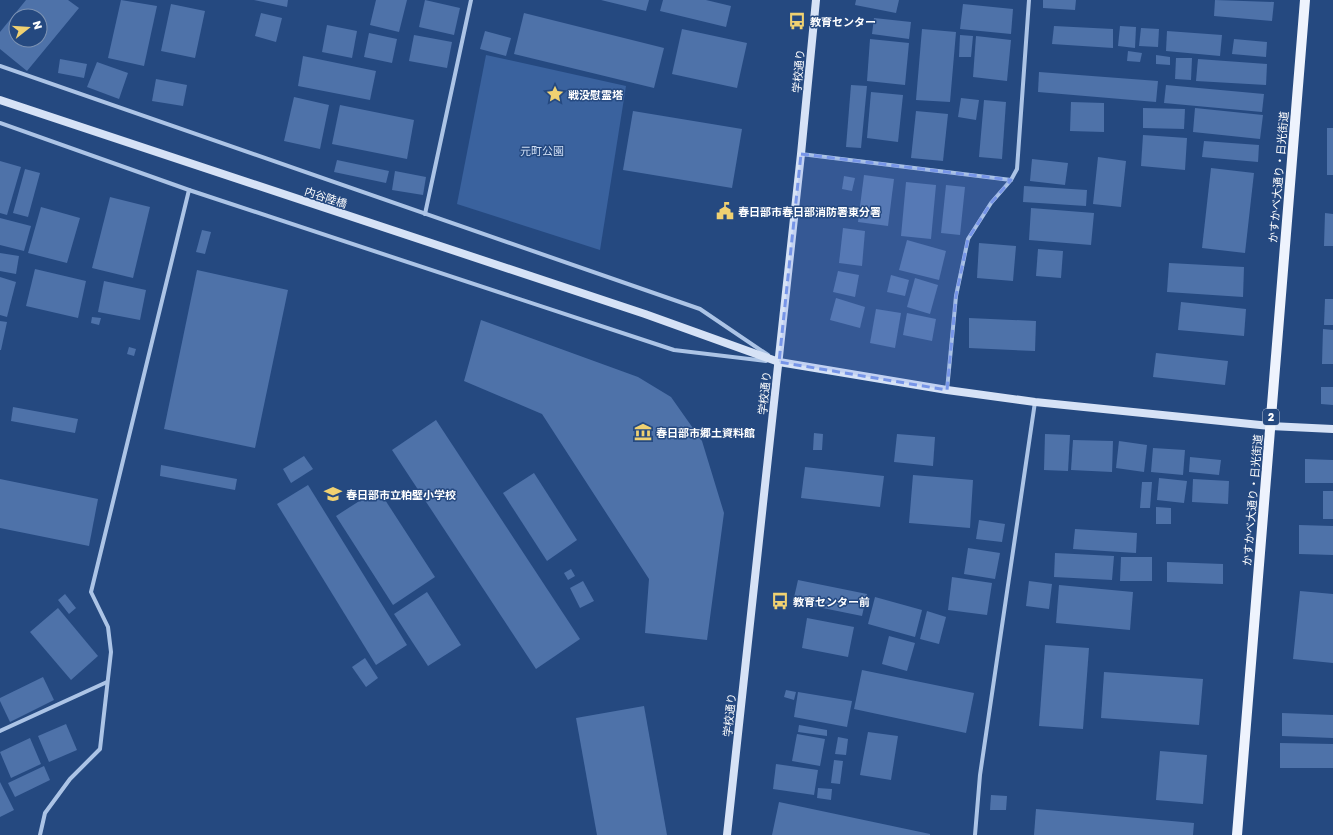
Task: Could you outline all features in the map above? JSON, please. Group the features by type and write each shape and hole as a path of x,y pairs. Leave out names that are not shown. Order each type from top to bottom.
{"main road":[{"name":"かすかべ大通り・日光街道","path":"1237,835 1305,0"}],"street":[{"path":"425,214 471,0"},
{"name":"学校通り","path":"727,835 779,362 816,0"},
{"path":"947,390 956,296 968,239 991,203 1011,180 1017,169 1029,0"},
{"path":"0,66 700,309 779,362"},
{"name":"内谷陸橋","path":"0,100 644,314 779,362 947,390 1035,402 1270,426 1333,429"},
{"path":"0,123 188,190 674,350 779,362"},
{"path":"801,154 1011,180"},
{"path":"40,835 45,813 70,779 100,749 111,652 108,627 92,592 188,190"},
{"path":"975,835 980,775 1035,402"},
{"path":"0,731 107,682"}],"highlighted area":[{"path":"801,154 1011,180 991,203 968,239 956,296 947,390 779,362"}],"green space":[{"name":"元町公園","path":"486,55 626,86 600,250 457,204"}],"building":[{"path":"26,0 68,0 79,8 48,46 48,8 20,8"},
{"path":"121,0 157,6 144,66 108,58"},
{"path":"254,0 288,0 287,7"},
{"path":"376,0 407,0 399,32 370,25"},
{"path":"425,0 460,8 454,35 419,27"},
{"path":"601,0 649,0 646,11"},
{"path":"663,0 706,0 731,6 726,27 660,11"},
{"path":"856,0 899,0 896,13 855,5"},
{"path":"1043,0 1076,0 1075,10 1043,8"},
{"path":"1215,0 1274,2 1272,21 1214,16"},
{"path":"171,4 205,11 195,58 161,51"},
{"path":"963,4 1013,9 1011,34 960,29"},
{"path":"261,13 282,18 276,42 255,36"},
{"path":"524,13 664,48 654,88 514,54"},
{"path":"874,18 911,22 909,39 872,34"},
{"path":"8,22 8,48 46,48 27,71 0,49 0,32"},
{"path":"327,25 357,31 352,58 322,52"},
{"path":"1054,26 1113,29 1113,48 1052,44"},
{"path":"1120,26 1136,27 1135,48 1118,46"},
{"path":"1141,28 1159,29 1158,47 1139,46"},
{"path":"682,29 747,43 737,88 672,74"},
{"path":"922,29 956,32 950,102 916,100"},
{"path":"485,31 511,38 506,56 480,49"},
{"path":"1167,31 1222,35 1220,56 1166,51"},
{"path":"369,33 397,39 392,63 364,57"},
{"path":"414,35 452,42 447,68 409,61"},
{"path":"960,35 973,36 971,57 959,57"},
{"path":"976,36 1011,40 1007,81 973,77"},
{"path":"870,39 909,43 905,85 867,81"},
{"path":"1234,39 1267,42 1266,57 1232,54"},
{"path":"1128,51 1142,53 1140,62 1127,61"},
{"path":"1156,55 1170,57 1170,65 1156,64"},
{"path":"303,56 376,71 370,100 298,86"},
{"path":"1176,58 1192,58 1191,80 1175,79"},
{"path":"60,59 87,64 84,78 58,73"},
{"path":"1198,59 1267,64 1266,85 1196,81"},
{"path":"97,62 128,73 119,99 87,87"},
{"path":"1039,72 1158,81 1156,102 1038,92"},
{"path":"156,79 187,85 183,106 152,101"},
{"path":"851,85 867,86 861,148 846,147"},
{"path":"1166,85 1264,94 1262,112 1164,103"},
{"path":"871,92 903,95 898,142 867,138"},
{"path":"294,97 329,105 320,149 284,141"},
{"path":"961,98 979,100 976,120 958,117"},
{"path":"984,100 1006,102 1002,159 979,157"},
{"path":"1071,102 1104,103 1104,132 1070,131"},
{"path":"340,105 414,120 407,159 332,144"},
{"path":"1143,108 1185,109 1184,129 1143,128"},
{"path":"1195,108 1263,115 1260,139 1193,132"},
{"path":"633,111 742,129 732,188 623,170"},
{"path":"916,111 948,114 943,161 911,158"},
{"path":"1327,128 1333,128 1333,175 1327,175"},
{"path":"1143,135 1187,138 1185,170 1141,166"},
{"path":"1204,141 1259,145 1258,162 1202,157"},
{"path":"1098,157 1126,161 1121,207 1093,204"},
{"path":"1032,159 1068,163 1065,185 1030,181"},
{"path":"337,160 389,171 386,183 334,172"},
{"path":"0,161 21,167 7,215 0,213"},
{"path":"1211,168 1254,173 1245,253 1202,248"},
{"path":"25,169 40,173 28,217 13,213"},
{"path":"395,171 426,177 423,195 392,190"},
{"path":"864,175 894,179 888,226 858,222"},
{"path":"844,176 855,178 852,191 842,189"},
{"path":"906,182 936,185 931,239 901,236"},
{"path":"946,185 965,187 960,235 941,233"},
{"path":"1024,186 1087,190 1086,206 1023,202"},
{"path":"110,197 150,207 133,278 92,268"},
{"path":"41,207 80,218 67,263 28,253"},
{"path":"1031,208 1094,213 1091,245 1029,240"},
{"path":"1325,213 1333,214 1333,246 1324,246"},
{"path":"0,218 31,226 24,251 0,245"},
{"path":"843,228 865,231 862,266 839,263"},
{"path":"202,230 211,232 205,254 196,252"},
{"path":"907,240 946,251 939,280 899,270"},
{"path":"979,243 1016,246 1013,281 977,278"},
{"path":"1038,249 1063,251 1061,278 1036,276"},
{"path":"0,253 19,256 16,274 0,271"},
{"path":"1169,263 1244,267 1243,297 1167,292"},
{"path":"35,269 86,281 78,318 26,306"},
{"path":"197,270 288,290 255,448 164,429"},
{"path":"838,271 859,275 855,297 833,292"},
{"path":"891,275 909,280 905,296 887,292"},
{"path":"0,277 16,282 7,317 0,315"},
{"path":"915,278 938,285 930,314 907,307"},
{"path":"104,281 146,290 140,320 98,312"},
{"path":"836,298 865,307 860,328 830,320"},
{"path":"1325,299 1333,299 1333,325 1324,325"},
{"path":"1181,302 1246,309 1244,336 1178,330"},
{"path":"876,309 901,313 895,348 870,343"},
{"path":"907,313 936,319 932,341 903,335"},
{"path":"92,317 101,318 99,325 91,323"},
{"path":"969,318 1036,321 1035,351 969,348"},
{"path":"481,320 638,377 671,397 702,441 724,513 707,640 645,633 649,579 542,414 464,381"},
{"path":"0,321 7,322 1,350 0,350"},
{"path":"1323,329 1333,330 1333,364 1322,364"},
{"path":"129,347 136,349 134,356 127,354"},
{"path":"1156,353 1228,361 1225,385 1153,377"},
{"path":"1321,387 1333,387 1333,405 1321,404"},
{"path":"13,407 78,419 75,433 11,421"},
{"path":"436,420 580,639 536,669 392,450"},
{"path":"814,433 823,434 822,450 813,450"},
{"path":"897,434 935,437 933,466 894,462"},
{"path":"1045,434 1070,435 1068,471 1044,470"},
{"path":"1073,440 1113,441 1112,472 1071,470"},
{"path":"1119,441 1147,445 1144,472 1116,468"},
{"path":"1153,448 1185,450 1183,475 1151,472"},
{"path":"304,456 313,469 291,483 283,469"},
{"path":"1190,457 1221,460 1219,475 1189,472"},
{"path":"1305,459 1333,460 1333,483 1305,483"},
{"path":"161,465 237,479 235,490 160,476"},
{"path":"805,467 884,476 880,507 801,498"},
{"path":"534,473 577,540 547,561 503,493"},
{"path":"913,475 973,480 970,528 909,523"},
{"path":"1159,478 1187,481 1184,503 1157,500"},
{"path":"0,479 98,499 89,546 0,528"},
{"path":"1193,479 1229,481 1228,504 1192,502"},
{"path":"1142,482 1152,482 1150,508 1140,508"},
{"path":"308,485 407,645 376,665 277,504"},
{"path":"378,489 435,577 393,605 336,516"},
{"path":"1323,491 1333,491 1333,519 1323,519"},
{"path":"1156,507 1171,508 1171,524 1156,524"},
{"path":"979,520 1005,524 1002,542 976,539"},
{"path":"1299,525 1333,526 1333,555 1299,554"},
{"path":"1075,529 1137,533 1136,553 1073,549"},
{"path":"968,548 1000,553 995,579 964,574"},
{"path":"1055,553 1114,556 1112,580 1054,577"},
{"path":"1121,557 1152,557 1152,581 1120,581"},
{"path":"1167,562 1223,564 1223,584 1167,582"},
{"path":"571,569 575,576 568,580 564,573"},
{"path":"952,577 992,583 987,615 948,610"},
{"path":"798,580 867,594 862,616 793,602"},
{"path":"583,581 594,601 580,608 570,588"},
{"path":"1029,581 1052,584 1049,609 1026,606"},
{"path":"1059,585 1133,592 1130,630 1056,623"},
{"path":"1300,591 1333,594 1333,663 1293,659"},
{"path":"427,592 461,645 428,666 394,614"},
{"path":"65,594 76,608 69,614 58,600"},
{"path":"875,597 922,610 915,637 868,624"},
{"path":"58,608 98,656 71,680 30,632"},
{"path":"927,611 946,617 939,644 920,639"},
{"path":"807,618 854,627 848,657 802,648"},
{"path":"889,636 915,643 907,671 882,664"},
{"path":"1045,645 1089,648 1083,729 1039,726"},
{"path":"365,658 378,678 366,687 352,667"},
{"path":"862,670 974,693 966,733 854,709"},
{"path":"1104,672 1203,679 1199,725 1101,718"},
{"path":"43,677 54,700 10,722 0,698"},
{"path":"786,690 796,692 794,700 784,697"},
{"path":"798,692 852,701 847,727 794,717"},
{"path":"644,706 667,835 597,835 576,718"},
{"path":"1282,713 1333,715 1333,738 1282,736"},
{"path":"66,724 77,750 49,762 38,736"},
{"path":"799,725 827,730 827,736 798,732"},
{"path":"868,732 898,736 891,780 860,775"},
{"path":"797,734 825,739 820,766 792,761"},
{"path":"838,737 848,739 846,755 835,754"},
{"path":"30,738 41,764 11,778 0,752"},
{"path":"1280,743 1333,744 1333,768 1280,768"},
{"path":"1160,751 1207,755 1203,804 1156,800"},
{"path":"834,760 843,761 840,784 831,783"},
{"path":"776,764 818,770 814,795 773,789"},
{"path":"44,766 50,780 15,797 8,783"},
{"path":"0,782 14,810 0,817"},
{"path":"818,788 832,789 831,800 817,798"},
{"path":"991,795 1007,796 1006,810 990,810"},
{"path":"779,802 930,834 930,835 772,835"},
{"path":"1036,809 1194,823 1193,835 1034,835"}],"place":[{"name":"教育センター","path":"797,21"},
{"name":"戦没慰霊塔","path":"555,94"},
{"name":"春日部市春日部消防署東分署","path":"725,211"},
{"name":"春日部市郷土資料館","path":"643,432"},
{"name":"春日部市立粕壁小学校","path":"333,494"},
{"name":"教育センター前","path":"780,601"}]}
